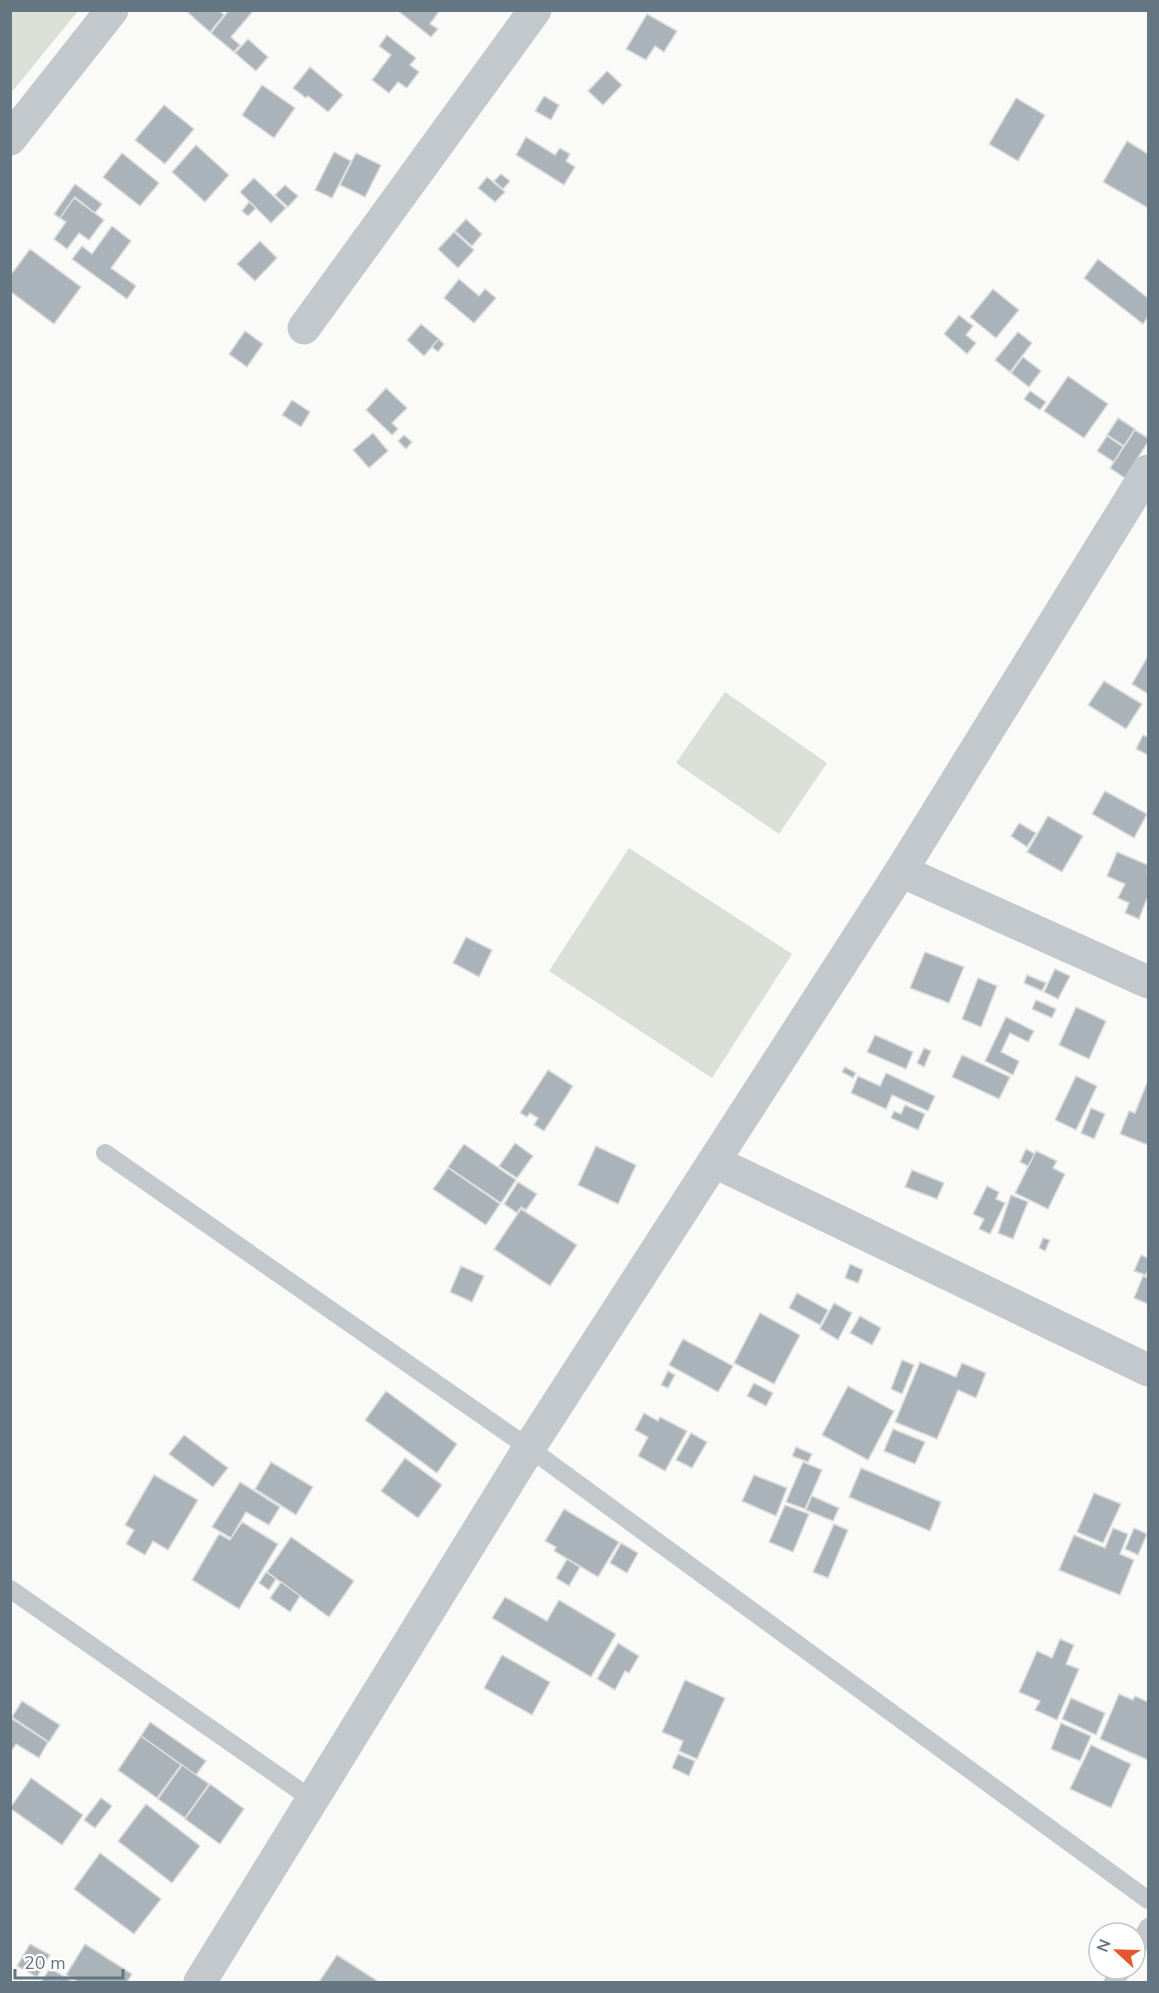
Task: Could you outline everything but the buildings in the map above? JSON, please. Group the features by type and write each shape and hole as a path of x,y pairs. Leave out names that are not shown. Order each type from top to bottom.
{"street":[{"path":"10,139 112,10"},
{"path":"304,328 521,16"},
{"path":"200,1983 529,1448 901,871 1149,471"},
{"path":"901,871 1149,982"},
{"path":"715,1162 1149,1370"}],"lane":[{"path":"105,1153 529,1448 1149,1900"},
{"path":"10,1589 313,1800"}],"shaded area":[{"path":"10,11 78,11 11,93"},
{"path":"725,692 827,763 779,834 676,763"},
{"path":"629,848 792,954 712,1078 549,971"}]}
